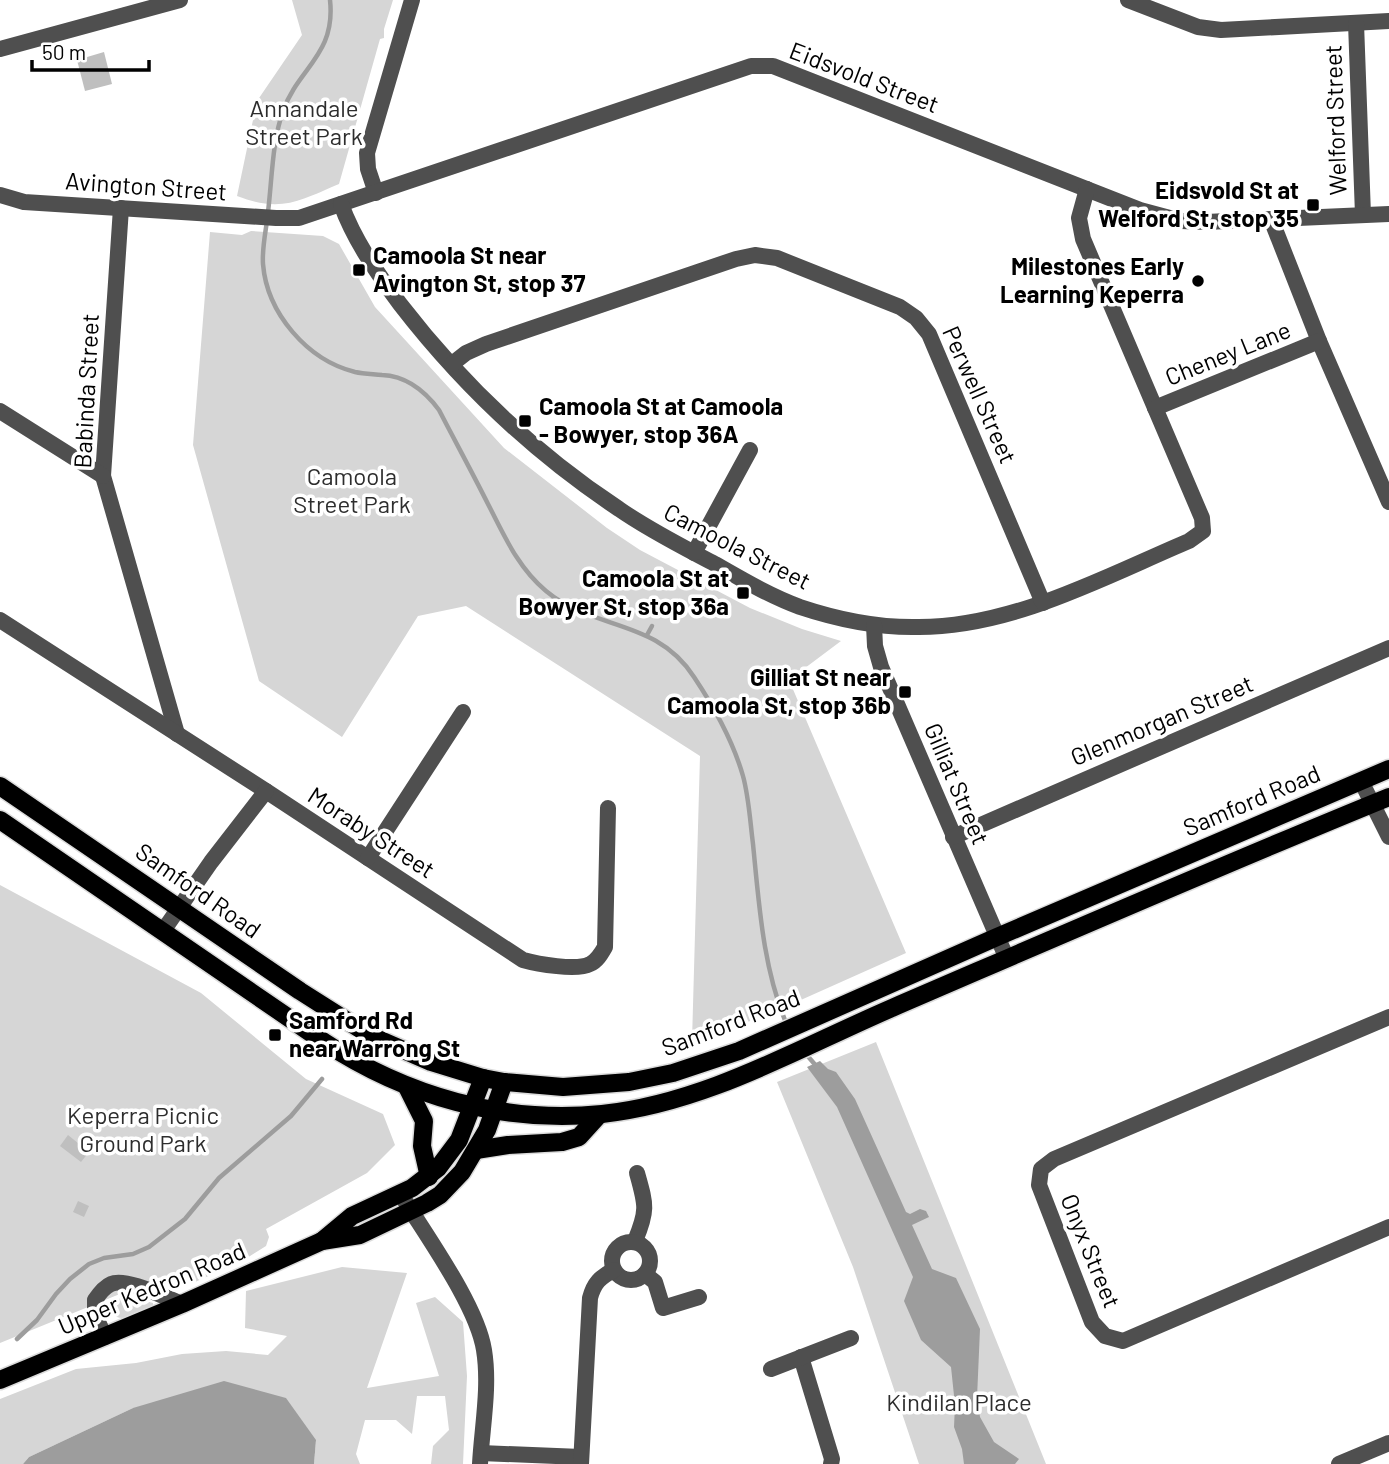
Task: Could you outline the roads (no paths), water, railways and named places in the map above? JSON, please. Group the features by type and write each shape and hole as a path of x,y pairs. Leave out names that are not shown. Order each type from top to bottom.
{"main road":[{"name":"Samford Road","path":"0,786 300,991 371,1035 431,1062 483,1078 563,1087 629,1083 718,1059 1389,769"},
{"name":"Samford Road","path":"0,820 345,1056 407,1087 472,1107 495,1111 599,1115 630,1111 686,1097 1380,800"},
{"name":"Upper Kedron Road","path":"322,1241 352,1216 429,1177 454,1148 483,1078"},
{"name":"Upper Kedron Road","path":"0,1380 182,1304 322,1241 360,1235 440,1195 451,1185 476,1150 495,1111 504,1082"},
{"path":"407,1087 424,1121 422,1146 429,1177"},
{"path":"476,1150 562,1142 579,1137 599,1115"}],"street":[{"path":"0,49 180,0"},
{"path":"376,193 368,169 367,153 412,0"},
{"path":"1128,0 1198,27 1221,30 1389,21"},
{"name":"Welford Street","path":"1356,23 1363,215"},
{"name":"Eidsvold Street","path":"289,219 376,193 751,66 773,66 1087,190 1140,210 1181,221 1389,214"},
{"name":"Camoola Street","path":"341,204 351,229 390,290 452,364 513,426 594,492 621,511 777,598 825,615 874,625 921,628 995,618 1043,603 1189,541 1203,531 1202,518 1080,229 1080,208 1087,190"},
{"name":"Avington Street","path":"0,195 24,202 289,219"},
{"name":"Babinda Street","path":"121,208 103,477 177,734"},
{"path":"1271,219 1319,341 1389,502"},
{"name":"Perwell Street","path":"452,364 466,353 486,344 745,256 778,258 900,307 916,317 929,334 1043,603"},
{"name":"Cheney Lane","path":"1155,408 1319,341"},
{"path":"0,411 103,477"},
{"path":"694,553 750,450"},
{"name":"Moraby Street","path":"0,620 266,790 523,960 544,966 589,966 599,958 605,947 608,808"},
{"name":"Gilliat Street","path":"874,625 875,646 881,667 1007,959"},
{"name":"Glenmorgan Street","path":"953,837 1389,648"},
{"path":"368,858 463,712"},
{"path":"1361,781 1380,800 1389,836"},
{"path":"163,931 266,790"},
{"name":"Onyx Street","path":"1389,1017 1054,1159 1041,1169 1039,1185 1093,1322 1105,1336 1123,1341 1389,1227"},
{"path":"635,1241 645,1218 646,1206 637,1173"},
{"path":"400,1194 456,1285 482,1337 486,1378 481,1458 581,1460 590,1298 593,1285 614,1270"},
{"path":"635,1241 646,1247 651,1258 649,1269 640,1278 628,1280 614,1270 612,1255 621,1244 635,1241"},
{"path":"645,1274 655,1282 663,1308 699,1297"},
{"path":"105,1337 95,1315 95,1300 107,1285 114,1282 130,1284 182,1304"},
{"path":"771,1369 852,1338"},
{"path":"801,1357 832,1459 831,1464"},
{"path":"1339,1464 1389,1443"}],"waterway":[{"path":"268,212 279,123 290,96 322,48 330,19 330,0"},
{"path":"267,221 263,259 266,282 272,300 292,332 321,357 337,366 355,372 399,378 428,397 439,410 506,539 536,582 565,604 662,644 679,658 694,677 716,712 743,776 767,959 787,1025"},
{"path":"647,635 652,626"},
{"path":"805,1053 818,1068"},
{"path":"17,1339 37,1320 70,1279 89,1264 104,1258 133,1254 149,1247 185,1219 219,1178 291,1116 322,1079"}],"place":[{"name":"Eidsvold St at Welford St, stop 35","path":"1313,205"},
{"name":"Camoola St near Avington St, stop 37","path":"359,270"},
{"name":"Milestones Early Learning Keperra","path":"1198,281"},
{"name":"Camoola St at Camoola - Bowyer, stop 36A","path":"525,421"},
{"name":"Camoola St at Bowyer St, stop 36a","path":"743,593"},
{"name":"Gilliat St near Camoola St, stop 36b","path":"905,692"},
{"name":"Samford Rd near Warrong St","path":"275,1035"}],"park label":[{"name":"Annandale Street Park","path":"304,123"},
{"name":"Camoola Street Park","path":"352,491"},
{"name":"Keperra Picnic Ground Park","path":"143,1130"},
{"name":"Kindilan Place","path":"959,1403"}]}
